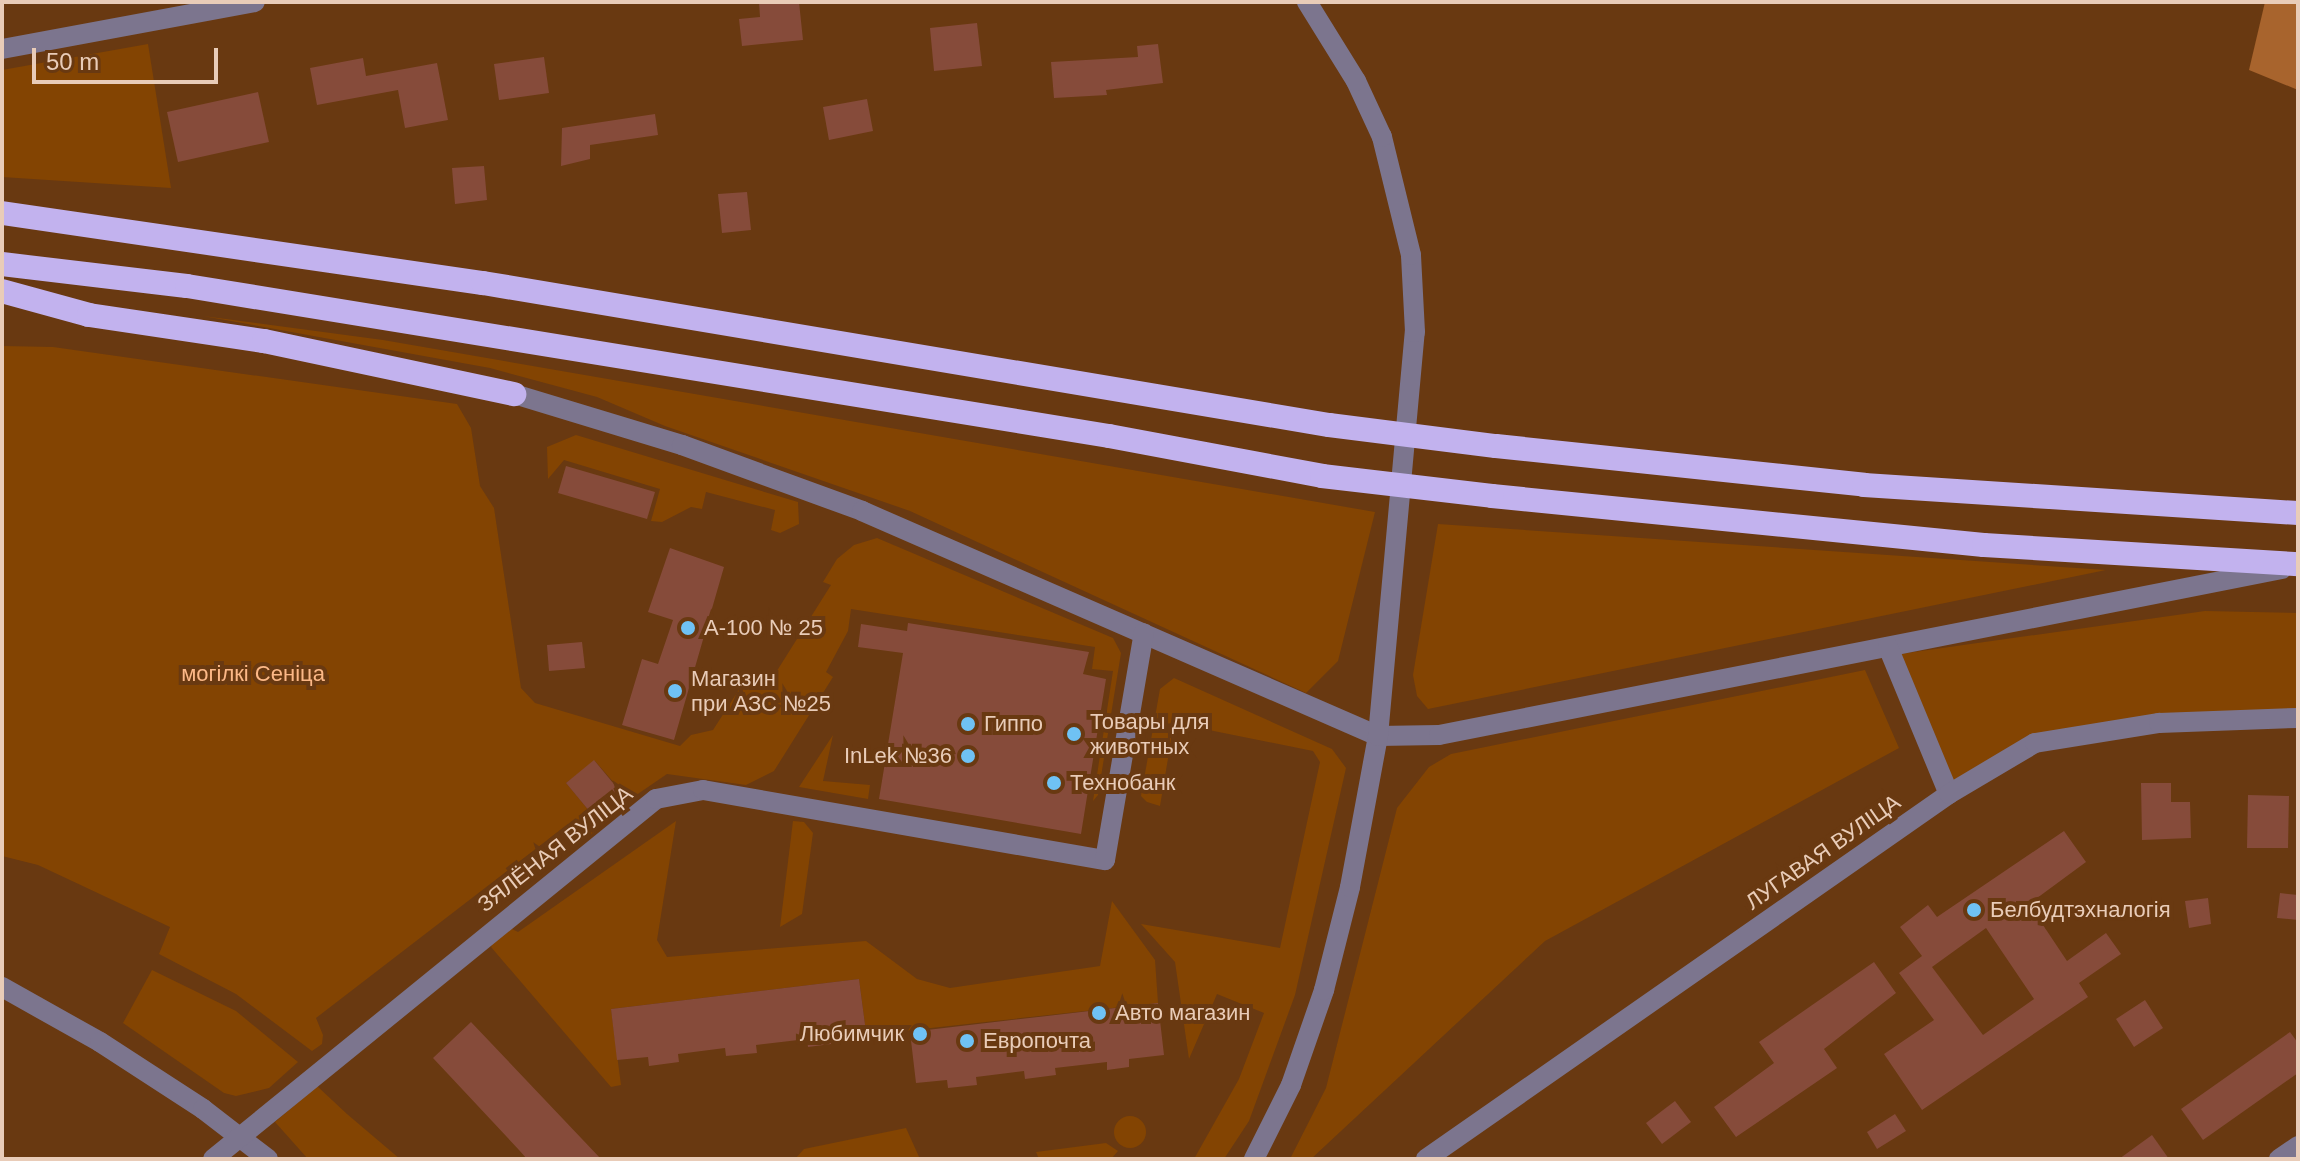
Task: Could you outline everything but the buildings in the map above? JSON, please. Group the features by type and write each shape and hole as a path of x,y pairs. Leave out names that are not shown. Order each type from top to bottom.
{"highway":[{"path":"2,213 483,283 1329,425 1864,485 2298,513"},
{"path":"2,264 376,317 1322,476 1984,545 2298,565"},
{"path":"2,291 89,315 264,341 514,394"}],"street":[{"path":"2,49 255,2"},
{"path":"1254,1159 1291,1085 1324,990 1350,887 1378,736 1413,374 1411,255 1382,137 1356,81 1307,2"},
{"path":"514,394 682,445 862,511 1378,736 1439,735 2298,565"},
{"name":"ЗЯЛЁНАЯ ВУЛІЦА","path":"239,1136 656,799 703,790 1105,860 1144,633"},
{"path":"1888,647 1949,794"},
{"name":"ЛУГАВАЯ ВУЛІЦА","path":"1426,1159 1949,794 2035,743 2159,723 2298,718"},
{"path":"2,987 100,1042 268,1159"},
{"path":"213,1159 239,1136"},
{"path":"2279,1159 2298,1146"}],"green space":[{"path":"148,44 171,188 2,177 2,70"},
{"path":"203,316 383,340 1375,512 1338,661 1306,693 910,511 665,426 597,397 490,368"},
{"name":"могілкі Сеніца","path":"2,346 53,347 457,404 471,428 480,486 494,508 521,688 535,703 680,746 691,735 713,730 749,674 768,685 831,585 823,582 837,559 854,545 877,538 1113,638 1121,653 1098,795 1093,801 1113,671 1092,669 1095,647 851,609 848,631 826,672 833,677 774,771 746,785 667,774 629,800 595,761 566,783 595,818 598,830 582,839 568,824 316,1018 323,1035 322,1044 312,1051 236,994 159,954 170,927 38,865 2,856"},
{"path":"576,435 798,502 799,524 780,533 771,530 775,510 706,492 702,509 691,507 662,522 651,521 660,489 564,460 548,479 547,447"},
{"path":"1438,524 2106,570 1428,709 1417,696 1413,675"},
{"path":"2205,611 2298,613 2298,708 2031,740 1954,787 1900,654"},
{"path":"1865,670 1899,748 1545,941 1311,1159 1290,1159 1326,1088 1397,808 1429,767 1451,754"},
{"path":"1174,678 1332,749 1346,768 1295,995 1249,1121 1224,1159 1194,1159 1239,1079 1264,1013 1217,994 1189,1059 1175,962 1141,924 1280,948 1320,762 1313,751 1174,723 1160,806 1147,802 1141,796 1160,689"},
{"path":"833,735 823,781 870,785 868,799 799,787"},
{"path":"676,821 657,940 667,957 866,941 917,979 950,988 1100,966 1112,901 1155,960 1158,1003 885,1033 866,1032 859,979 611,1009 621,1085 611,1087 491,947 496,936 512,929 518,932"},
{"path":"793,821 804,822 813,833 802,914 780,927"},
{"path":"152,970 236,1011 298,1062 269,1088 236,1096 224,1093 123,1023"},
{"path":"317,1086 400,1159 308,1159 275,1122"},
{"path":"1130,1116 1141,1121 1146,1132 1141,1143 1130,1148 1119,1143 1114,1132 1119,1121"},
{"path":"906,1128 920,1159 795,1159 804,1149"},
{"path":"1106,1143 1118,1151 1111,1159 1039,1159 1036,1152"}],"shaded area":[{"path":"2265,2 2298,2 2298,90 2249,70"}],"place":[{"name":"А-100 № 25","path":"688,628"},
{"name":"Магазин при АЗС №25","path":"675,691"},
{"name":"Гиппо","path":"968,724"},
{"name":"Товары для животных","path":"1074,734"},
{"name":"InLek №36","path":"968,756"},
{"name":"Технобанк","path":"1054,783"},
{"name":"Белбудтэхналогія","path":"1974,910"},
{"name":"Авто магазин","path":"1099,1013"},
{"name":"Любимчик","path":"920,1034"},
{"name":"Европочта","path":"967,1041"}]}
